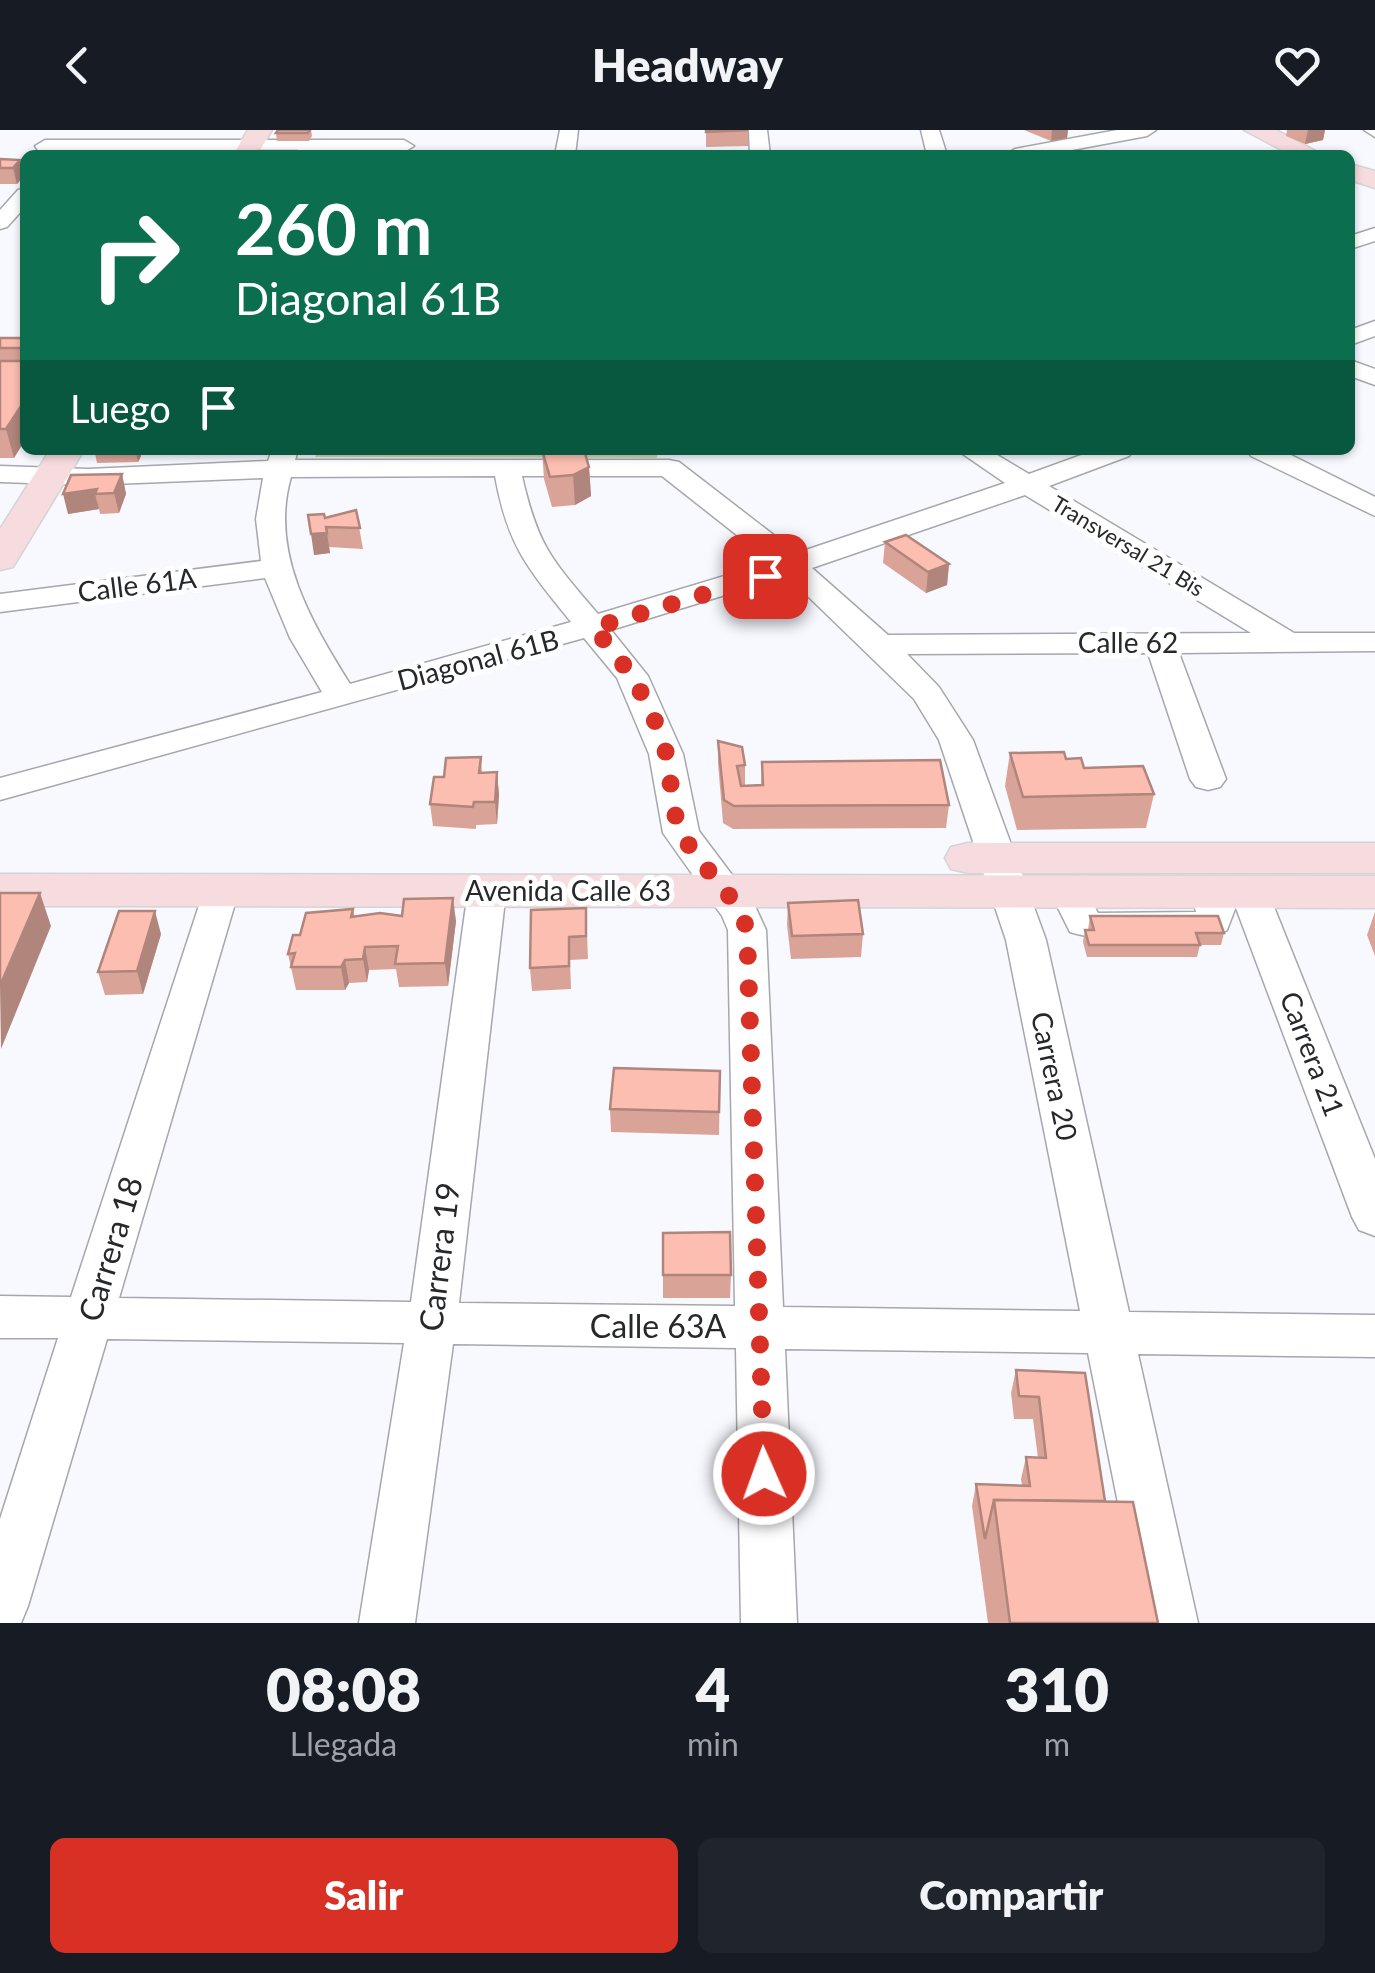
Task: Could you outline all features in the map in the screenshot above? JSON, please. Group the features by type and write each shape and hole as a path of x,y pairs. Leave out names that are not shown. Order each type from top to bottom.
{"main road":[{"path":"1256,130 1299,150"},
{"path":"0,559 53,472"},
{"name":"Avenida Calle 63","path":"0,858 712,875 1003,875 1375,858"},
{"name":"Avenida Calle 63","path":"0,890 487,891 712,875"},
{"name":"Avenida Calle 63","path":"1003,875 1070,892 1375,892"}],"street":[{"path":"1032,150 1081,136 1146,130"},
{"path":"48,144 405,144"},
{"path":"4,235 20,204"},
{"path":"1375,328 1358,355 1375,378"},
{"name":"Transversal 21 Bis","path":"978,455 1287,642"},
{"name":"Diagonal 61B","path":"1017,479 1058,455"},
{"name":"Diagonal 61B","path":"0,789 335,687 783,567 1017,479 1102,455"},
{"path":"1270,455 1375,508"},
{"path":"281,459 270,532 274,568 291,614 335,687"},
{"path":"0,474 281,459 508,468 668,461"},
{"name":"Carrera 20","path":"668,461 783,567 892,644 956,740 1026,940 1170,1623"},
{"path":"508,468 518,522 533,556 632,676 648,705 666,754 677,822 740,913 747,930 768,1623"},
{"path":"0,492 53,472"},
{"name":"Calle 61A","path":"0,603 274,568"},
{"path":"1160,642 1208,778"},
{"name":"Calle 62","path":"892,644 1375,642"},
{"name":"Diagonal 61B","path":"0,766 335,687"},
{"name":"Carrera 18","path":"0,1606 220,890"},
{"name":"Carrera 19","path":"387,1623 432,1323 487,891"},
{"name":"Carrera 21","path":"1230,892 1375,1217"},
{"name":"Calle 63A","path":"0,1318 1375,1336"}],"green space":[{"path":"316,455 657,455 657,458"}],"building":[{"path":"278,130 310,130 276,133"},
{"path":"0,159 20,160 13,168 0,168"},
{"path":"0,338 20,338 20,348 0,348"},
{"path":"0,361 20,361 20,408 6,429 0,429"},
{"path":"543,455 585,455 589,467 573,475 550,477"},
{"path":"122,474 114,493 95,494 97,489 63,494 71,475"},
{"path":"356,510 360,528 326,527 327,533 311,534 308,515 324,514 325,518"},
{"path":"906,535 949,564 928,572 885,542"},
{"path":"718,741 742,747 745,765 737,766 741,786 763,785 762,762 940,760 949,805 734,806 724,800"},
{"path":"1064,752 1066,759 1081,758 1084,768 1143,766 1154,794 1023,797 1010,753"},
{"path":"481,757 479,773 497,772 495,802 474,802 473,807 430,804 434,777 444,777 446,758"},
{"path":"0,893 40,893 0,986"},
{"path":"453,898 445,963 395,964 398,946 365,947 363,959 345,960 341,967 291,967 295,953 288,954 293,935 300,935 306,913 353,909 351,917 380,913 402,916 404,899"},
{"path":"858,900 863,934 792,936 788,903"},
{"path":"586,908 586,936 569,937 569,966 530,968 531,910"},
{"path":"119,911 155,911 137,971 98,972"},
{"path":"1090,916 1218,916 1224,933 1196,933 1200,945 1089,945 1085,930 1094,930"},
{"path":"614,1068 720,1071 719,1112 610,1109"},
{"path":"730,1232 731,1275 663,1275 663,1233"},
{"path":"1016,1370 1085,1373 1105,1501 994,1500 985,1539 976,1484 1030,1486 1026,1457 1046,1458 1039,1397 1019,1396"},
{"path":"994,1500 1133,1502 1158,1623 1010,1623"}],"route":[{"path":"764,1474 747,930 740,913 677,822 666,754 648,705 632,676 593,628 765,576"}]}
